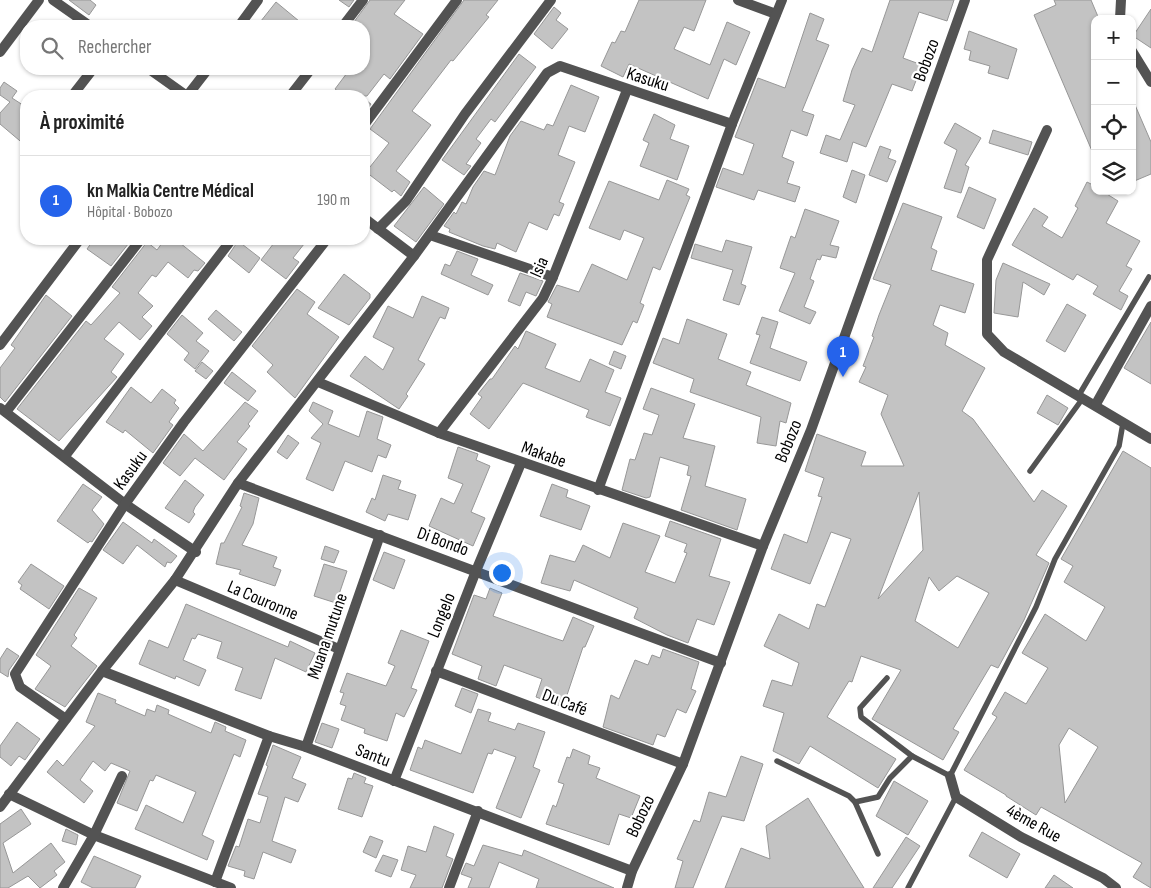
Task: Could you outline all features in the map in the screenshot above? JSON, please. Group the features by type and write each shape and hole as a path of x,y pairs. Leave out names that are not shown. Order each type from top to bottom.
{"street":[{"path":"24,20 39,0"},
{"path":"53,0 81,20"},
{"path":"243,20 258,0"},
{"path":"348,20 363,0"},
{"path":"370,118 457,0"},
{"path":"378,229 406,200 465,114 551,0"},
{"path":"738,0 776,14"},
{"path":"598,490 732,124 782,0"},
{"name":"Bobozo","path":"627,888 632,872 683,764 763,546 811,430 965,0"},
{"path":"1120,0 1120,15"},
{"path":"0,52 20,25"},
{"path":"1136,58 1151,82"},
{"name":"Kasuku","path":"430,234 547,73 553,68 560,66 732,124"},
{"path":"77,90 88,75"},
{"path":"157,75 179,90"},
{"path":"192,90 203,75"},
{"path":"295,90 306,75"},
{"name":"Isia","path":"439,433 543,298 627,90"},
{"path":"1047,130 987,260 987,334 1004,352 1096,404 1123,423 1151,439"},
{"path":"370,223 414,256"},
{"path":"0,807 102,671 196,552 238,483 318,382 430,234 553,277"},
{"path":"0,345 75,245"},
{"path":"136,245 3,410 125,504 196,552"},
{"path":"65,456 227,245"},
{"name":"Kasuku","path":"66,719 20,688 15,674 125,504 184,422 322,245"},
{"path":"1096,404 1151,306"},
{"name":"Makabe","path":"318,382 439,433 763,546"},
{"name":"Longelo","path":"394,781 476,571 522,463"},
{"name":"Di Bondo","path":"238,483 721,663"},
{"name":"Muana mutune","path":"306,747 380,536"},
{"name":"La Couronne","path":"175,580 339,649"},
{"name":"Santu","path":"102,671 269,736 306,747 478,811 632,872"},
{"name":"Du Café","path":"436,671 683,764"},
{"path":"215,882 269,736"},
{"path":"62,888 94,835 122,776"},
{"path":"950,776 956,797"},
{"path":"10,794 94,835 231,888"},
{"name":"4ème Rue","path":"956,797 1022,837 1103,878 1116,888"},
{"path":"449,888 478,811"},
{"path":"201,888 205,877"}],"lane":[{"path":"1030,471 1081,396 1149,277"},
{"path":"886,678 860,708 861,717 912,756 950,776 1036,607 1054,559 1119,446 1123,423"},
{"path":"855,802 878,797 890,778 912,756"},
{"path":"777,761 841,790 855,802 878,854"},
{"path":"908,888 956,797"}],"building":[{"path":"69,0 90,0 96,5 89,15"},
{"path":"339,0 354,0 349,7"},
{"path":"370,0 405,0 394,14 423,34 390,79 384,74 370,92 370,90 335,89 346,75 370,75 370,20 355,20"},
{"path":"464,0 498,0 486,15 489,17 453,61 451,60 412,111 431,125 396,171 410,182 401,196 394,190 392,192 370,175 370,167 389,143 370,129"},
{"path":"639,0 706,0 694,31 684,27 674,49 710,65 727,22 750,32 736,65 724,59 708,99 629,64 623,77 601,66 612,42 615,43 621,31 625,32"},
{"path":"890,0 954,0 947,21 919,12 903,58 922,65 912,91 892,84 866,147 853,142 847,162 820,153 826,135 840,140 855,105 843,101 852,70 862,48 872,52"},
{"path":"1054,0 1091,0 1097,15 1091,15 1091,149 1034,15 1056,5"},
{"path":"276,2 298,20 262,20"},
{"path":"554,7 561,13 556,20 568,29 552,49 534,34"},
{"path":"1151,9 1151,48 1136,38 1136,32"},
{"path":"810,13 824,19 816,40 829,45 802,111 814,115 807,136 791,130 782,157 794,162 787,183 800,187 795,202 758,190 754,200 716,187 723,168 743,175 754,144 735,137 758,78 785,88"},
{"path":"969,31 1017,49 1008,79 988,73 990,66 969,60 971,51 964,49"},
{"path":"519,54 536,67 495,122 491,119 476,139 481,143 466,164 471,166 464,175 442,160"},
{"path":"4,82 17,91 12,98 20,103 20,141 0,124 0,113 10,102 0,95 0,88"},
{"path":"571,85 599,97 585,132 569,126 558,155 575,162 559,202 564,204 559,216 554,214 547,230 529,222 516,252 497,243 495,249 483,246 449,232 450,229 444,226 454,212 456,214 462,202 466,204 473,187 484,171 495,175 510,136 521,121 544,130 547,124 553,126"},
{"path":"1136,107 1151,142 1151,174 1136,180"},
{"path":"654,114 675,125 670,139 689,146 677,180 640,166 649,143 643,140"},
{"path":"955,123 981,138 965,165 969,167 961,193 944,188 957,150 944,143"},
{"path":"993,130 1032,142 1028,155 989,143"},
{"path":"880,146 891,150 888,158 896,161 887,182 869,175"},
{"path":"852,170 865,175 856,203 843,197"},
{"path":"667,180 689,189 686,195 690,197 660,270 653,267 640,303 644,305 637,323 633,321 622,345 547,317 552,304 548,302 557,285 579,292 592,264 627,280 644,238 624,230 620,240 589,228 609,181 659,200"},
{"path":"1087,182 1091,184 1091,195 1108,195 1118,201 1106,223 1140,241 1126,266 1132,269 1119,291 1128,296 1121,310 1093,294 1098,286 1077,274 1073,280 1012,245 1034,208 1048,217 1042,226 1062,238 1078,208 1075,206"},
{"path":"424,187 444,204 416,242 394,226"},
{"path":"969,187 996,199 984,229 957,217"},
{"path":"903,203 942,217 931,248 937,251 931,270 974,284 965,313 940,305 933,325 948,333 945,345 985,368 962,411 973,419 1034,502 1042,490 1067,506 1036,555 1049,563 1024,620 998,668 991,665 953,729 959,732 943,760 872,719 901,670 861,656 852,682 849,681 827,717 896,759 878,788 810,746 799,764 773,751 784,713 763,706 772,680 792,686 799,663 764,646 779,614 809,629 817,604 825,607 851,539 831,532 810,584 771,569 784,534 807,543 822,497 818,496 824,478 805,471 817,434 866,452 861,466 904,466 881,414 888,395 859,382 866,367 863,366 874,337 872,336 891,285 873,279","holes":["919,492 923,550 878,599","957,576 989,593 958,648 915,621 929,577 939,591"]},
{"path":"805,209 839,221 830,245 839,247 836,258 822,255 820,260 817,259 810,279 814,281 804,307 816,312 810,324 779,311 795,273 780,268 791,236 795,238"},
{"path":"726,240 752,247 741,284 746,286 739,305 723,300 733,270 691,258 695,244 722,252"},
{"path":"90,245 127,245 111,266 87,249"},
{"path":"145,245 151,245 157,250 161,245 182,245 205,263 198,271 194,270 188,278 168,262 156,277 152,275 138,293 153,306 142,317 152,326 140,340 119,322 104,339 124,354 111,372 117,377 59,441 17,409 86,321 91,325 120,293 112,287"},
{"path":"235,245 243,245 260,258 249,273 228,256"},
{"path":"272,245 303,245 293,258 299,262 286,279 261,260"},
{"path":"457,251 478,259 471,275 493,285 488,295 441,274 445,264 450,266"},
{"path":"1003,263 1050,284 1044,295 1023,282 1018,317 994,313 996,280"},
{"path":"520,273 543,281 536,296 526,292 520,306 508,301"},
{"path":"344,274 370,294 370,298 349,325 318,308"},
{"path":"297,289 315,302 307,314 339,337 295,398 267,372 273,365 252,346"},
{"path":"46,295 72,316 5,402 0,397 0,368 15,348 11,345"},
{"path":"422,296 449,308 445,319 440,317 418,360 425,364 399,409 350,376 365,356 383,370 394,348 373,337 388,306 413,318"},
{"path":"1067,304 1086,315 1065,352 1046,341"},
{"path":"216,310 242,332 234,341 208,319"},
{"path":"182,315 203,333 196,341 209,351 195,369 184,360 189,353 167,334"},
{"path":"762,317 778,322 770,348 807,362 800,381 750,363 760,335 756,334"},
{"path":"687,319 727,334 718,359 751,372 746,385 791,403 786,423 780,421 776,446 757,443 761,417 690,392 694,379 653,363 663,338 679,344"},
{"path":"1151,322 1151,384 1124,368"},
{"path":"526,331 556,344 545,368 580,382 590,359 614,370 605,392 621,398 610,426 586,417 589,410 523,383 489,429 470,414 482,397 478,394 492,379 515,346 518,349"},
{"path":"614,351 626,356 621,369 609,364"},
{"path":"202,362 213,371 206,379 195,371"},
{"path":"232,372 256,391 248,401 224,383"},
{"path":"131,387 151,403 162,389 176,400 174,403 179,408 169,422 173,425 153,453 125,430 123,433 106,422"},
{"path":"651,388 695,404 683,438 715,446 705,486 746,499 737,530 681,510 691,476 687,475 689,466 660,457 650,497 646,498 622,490 630,459 635,460 644,433 652,435 659,415 643,409"},
{"path":"1047,395 1068,408 1058,425 1037,413"},
{"path":"245,402 258,411 248,424 250,426 237,442 247,449 224,480 195,458 180,476 163,463 184,434 203,451"},
{"path":"313,402 333,411 328,424 359,437 367,411 383,417 377,439 391,445 386,458 378,455 372,472 345,461 333,491 306,479 321,443 311,438 323,424 309,411"},
{"path":"288,435 299,443 287,459 277,452"},
{"path":"458,447 478,454 476,460 490,466 471,512 485,518 473,546 429,526 441,498 454,504 463,484 448,478"},
{"path":"1123,451 1151,468 1151,888 1133,877 1142,863 1041,807 1036,815 964,770 997,717 992,714 1005,692 1026,704 1048,668 1022,653 1045,614 1086,641 1105,607 1064,582 1073,566 1061,559","holes":["1069,728 1098,747 1065,803 1059,745"]},
{"path":"383,475 401,481 398,489 416,495 408,520 388,514 385,521 366,512 372,498 375,500"},
{"path":"185,480 204,495 195,507 193,512 195,514 189,523 165,508"},
{"path":"83,484 102,497 92,510 104,524 92,542 88,543 57,521"},
{"path":"552,484 568,490 566,497 590,506 581,530 540,516"},
{"path":"244,493 259,498 253,524 242,545 277,557 273,567 281,570 275,586 239,574 241,570 216,564 221,543 224,543 242,507 240,506"},
{"path":"670,521 721,539 709,576 730,582 714,625 697,619 688,643 667,635 634,618 638,608 574,580 570,591 541,583 550,555 575,562 583,545 610,558 623,523 660,536 645,572 675,583 687,553 684,552 687,544 665,536"},
{"path":"123,522 152,543 154,539 177,556 171,563 167,562 165,567 137,545 123,564 103,550"},
{"path":"325,546 339,551 334,563 321,559"},
{"path":"384,552 405,560 394,589 373,580"},
{"path":"31,564 64,586 49,609 20,589 22,585 18,582"},
{"path":"324,564 347,571 336,603 314,596"},
{"path":"79,588 97,598 74,635 77,638 71,646 97,666 65,707 35,689 51,666 36,655"},
{"path":"490,588 502,593 493,616 563,641 573,617 594,626 585,647 583,647 563,707 536,697 542,679 504,665 496,686 478,679 482,666 452,654 474,595 486,599"},
{"path":"186,604 288,647 290,641 315,653 306,672 275,658 261,699 235,690 243,668 217,658 222,642 198,634 195,639 192,638 183,660 206,670 199,686 176,676 175,679 139,664 149,640 168,648"},
{"path":"401,630 429,641 411,688 417,690 404,717 396,713 387,741 364,733 365,729 341,720 346,706 340,704 344,693 340,692 347,673 386,686 395,666 388,663"},
{"path":"7,648 19,656 9,670 8,677 0,672 0,659"},
{"path":"663,649 699,662 691,689 696,691 686,713 677,709 665,737 657,734 653,745 603,727 611,695 619,699 635,660 648,665 652,655 660,658"},
{"path":"462,688 478,694 471,713 455,706"},
{"path":"98,693 116,700 115,703 145,716 147,709 155,712 157,705 169,710 168,714 211,733 215,722 226,727 225,731 246,740 240,757 234,754 202,835 214,841 207,860 135,829 146,805 183,823 196,792 156,775 153,781 150,780 137,811 117,803 130,771 111,763 105,771 93,761 80,780 93,791 84,803 47,772 57,760 63,766 95,726 86,722"},
{"path":"478,709 491,713 488,721 515,730 518,723 545,732 533,767 540,770 521,818 496,808 516,757 494,749 492,754 488,753 473,793 410,770 418,747 422,749 425,740 461,754"},
{"path":"17,722 40,739 25,760 19,756 11,766 0,757 0,746"},
{"path":"322,723 339,729 332,748 315,742"},
{"path":"273,745 301,757 292,778 306,784 298,802 285,797 272,841 296,850 291,863 263,852 254,879 244,876 245,871 228,866 236,846 239,847 248,819 260,823 268,797 258,794"},
{"path":"573,749 590,756 588,764 600,768 596,778 640,796 631,818 619,814 609,845 546,824 553,805 556,807 564,784 558,782 567,757 570,758"},
{"path":"741,756 763,764 744,821 722,816 693,888 675,888 683,861 677,859 694,820 700,822 709,792 726,797"},
{"path":"354,773 366,778 364,783 373,786 362,817 338,809 348,778 352,779"},
{"path":"894,781 928,801 908,835 876,816"},
{"path":"808,798 864,888 725,888 741,848 770,859 766,826"},
{"path":"21,809 31,824 3,843 13,873 51,843 65,862 54,871 57,875 40,888 28,876 8,888 0,888 0,824"},
{"path":"434,826 454,834 446,856 453,859 442,888 410,888 416,875 401,870 408,846 426,852"},
{"path":"66,829 78,835 76,845 62,841"},
{"path":"982,832 1020,854 1007,878 969,856"},
{"path":"370,836 383,841 376,858 363,852"},
{"path":"906,837 920,846 892,888 873,888"},
{"path":"483,845 522,856 524,850 614,888 536,888 539,879 499,862 489,888 468,888 472,878 461,874 466,863 474,866"},
{"path":"383,855 398,860 391,877 375,871"},
{"path":"94,856 141,876 135,888 93,888 81,882"},
{"path":"1054,875 1073,888 1045,888"}],"place":[{"name":"kn Malkia Centre Médical","path":"843,377"}]}
